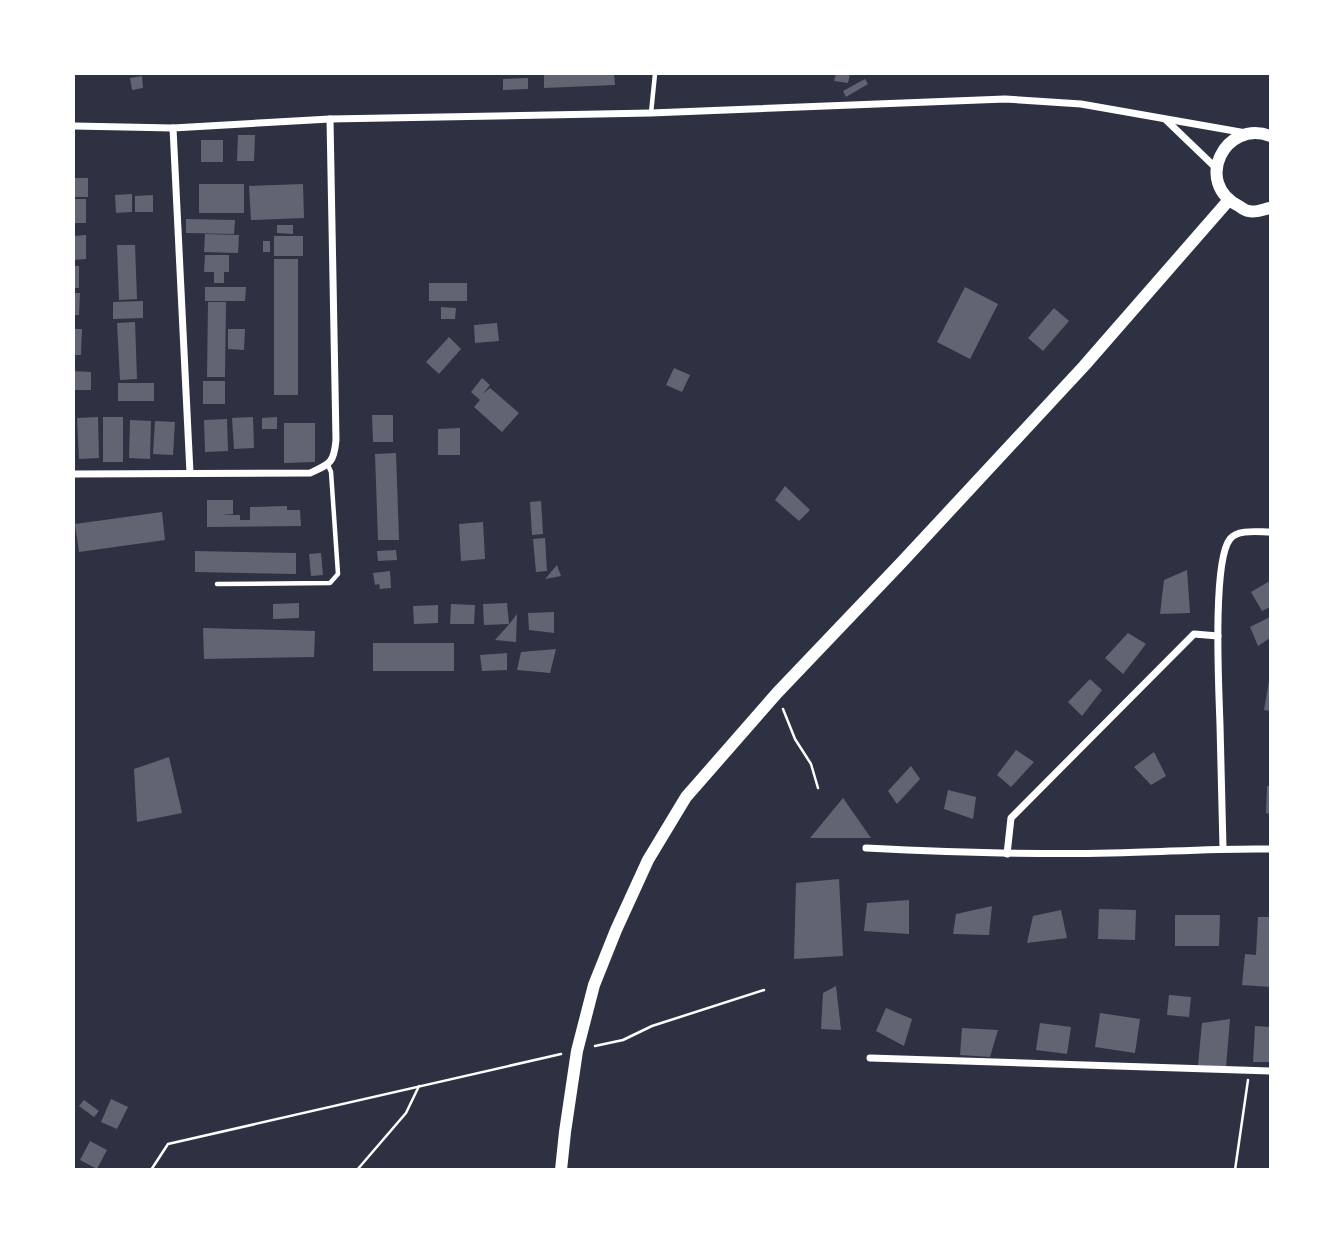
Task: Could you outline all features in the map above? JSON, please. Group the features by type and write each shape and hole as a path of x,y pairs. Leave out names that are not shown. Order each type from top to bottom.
{"main road":[{"path":"1268,133 1248,134 1233,140 1222,152 1216,168 1217,180 1228,201 1250,212 1270,208"},
{"path":"561,1170 576,1051 594,985 648,860 686,797 777,693 1075,376 1228,201"}],"street":[{"path":"74,126 173,128 330,119 651,113 1005,99 1081,104 1248,134"},
{"path":"74,474 310,473 328,465 334,457 336,440 330,119"},
{"path":"1165,119 1216,168"},
{"path":"173,128 190,473"},
{"path":"1223,848 1218,636 1224,552 1230,538 1240,533 1270,532"},
{"path":"1007,854 1011,818 1194,634 1218,636"},
{"path":"866,848 1007,854 1270,849"},
{"path":"870,1058 1270,1072"}],"lane":[{"path":"651,113 655,74"},
{"path":"217,584 330,583 338,574 331,472 328,465"}],"path":[{"path":"777,693 795,739 811,764 818,788"},
{"path":"151,1170 168,1144 622,1040 652,1026 764,990"},
{"path":"1235,1170 1249,1070"},
{"path":"357,1170 406,1113 419,1086"}],"building":[{"path":"544,74 614,74 615,85 544,88"},
{"path":"836,74 850,74 848,83 834,81"},
{"path":"142,76 143,88 132,90 130,78"},
{"path":"528,78 528,89 503,90 503,79"},
{"path":"865,79 868,84 846,97 843,91"},
{"path":"238,135 255,135 254,161 237,161"},
{"path":"201,140 223,140 223,162 201,162"},
{"path":"74,178 88,178 88,197 74,197"},
{"path":"199,184 244,184 244,213 199,213"},
{"path":"303,184 304,218 251,220 249,186"},
{"path":"132,194 132,212 116,213 115,195"},
{"path":"153,195 153,212 135,212 135,196"},
{"path":"74,199 86,199 86,223 74,223"},
{"path":"186,219 235,220 234,234 186,233"},
{"path":"277,225 293,225 293,234 277,233"},
{"path":"205,234 239,235 238,253 204,252"},
{"path":"86,235 86,259 74,260 74,236"},
{"path":"274,236 303,236 303,256 274,256"},
{"path":"263,241 270,241 270,252 263,252"},
{"path":"117,245 135,245 137,299 119,300"},
{"path":"205,255 229,255 229,272 224,272 224,283 214,283 214,272 204,272"},
{"path":"274,259 298,259 298,395 274,395"},
{"path":"74,266 79,266 79,288 74,288"},
{"path":"429,283 467,283 467,301 429,301"},
{"path":"205,287 246,287 245,301 205,301"},
{"path":"965,287 998,304 970,359 937,342"},
{"path":"74,293 80,293 79,315 74,315"},
{"path":"143,301 143,318 113,319 113,302"},
{"path":"208,302 226,302 225,377 207,377"},
{"path":"441,307 456,308 455,319 441,319"},
{"path":"1054,308 1069,321 1043,351 1028,338"},
{"path":"135,322 137,379 120,380 117,323"},
{"path":"497,323 499,341 475,343 474,325"},
{"path":"74,329 82,329 81,355 74,355"},
{"path":"228,329 245,329 244,350 228,349"},
{"path":"449,337 461,349 439,374 426,362"},
{"path":"674,368 690,375 682,392 666,385"},
{"path":"74,371 91,372 91,390 74,390"},
{"path":"482,378 490,385 483,394 490,388 519,413 502,432 474,407 480,400 471,392"},
{"path":"203,381 225,381 225,404 203,404"},
{"path":"118,383 154,383 154,401 118,401"},
{"path":"372,415 393,415 393,442 373,442"},
{"path":"98,417 99,458 79,459 77,418"},
{"path":"103,417 123,417 123,462 103,462"},
{"path":"253,417 254,448 234,449 232,418"},
{"path":"277,417 277,429 262,429 262,418"},
{"path":"227,419 228,451 205,452 204,420"},
{"path":"130,420 151,421 150,459 129,458"},
{"path":"155,421 175,422 173,455 153,454"},
{"path":"284,423 315,423 315,462 284,463"},
{"path":"460,428 460,455 438,455 438,429"},
{"path":"396,453 399,540 378,540 375,454"},
{"path":"785,486 810,510 799,521 775,500"},
{"path":"207,500 233,500 233,514 222,515 240,515 240,520 250,520 250,507 287,506 287,510 300,510 301,526 207,527"},
{"path":"541,501 543,534 532,535 530,502"},
{"path":"162,512 165,540 79,552 75,524"},
{"path":"483,522 485,559 461,561 459,524"},
{"path":"545,538 547,571 536,572 533,539"},
{"path":"396,550 397,560 378,561 377,551"},
{"path":"195,551 296,553 296,574 195,572"},
{"path":"321,553 323,575 311,576 309,554"},
{"path":"557,565 561,576 545,579"},
{"path":"1187,570 1190,613 1160,614 1164,580"},
{"path":"390,571 391,588 380,589 379,584 375,585 373,573"},
{"path":"1270,581 1270,607 1262,611 1251,592"},
{"path":"299,603 299,618 273,619 273,604"},
{"path":"507,603 509,624 484,625 483,604"},
{"path":"451,604 475,605 474,624 450,624"},
{"path":"438,605 438,623 414,624 413,606"},
{"path":"554,612 554,633 529,630 528,613"},
{"path":"517,614 516,642 495,640 511,622"},
{"path":"1270,617 1270,638 1258,646 1250,627"},
{"path":"203,628 315,631 314,657 204,659"},
{"path":"1128,633 1146,644 1123,674 1105,658"},
{"path":"373,643 454,643 454,671 373,671"},
{"path":"556,649 550,673 517,670 521,652"},
{"path":"507,653 507,670 482,671 480,655"},
{"path":"1090,679 1102,690 1082,716 1068,702"},
{"path":"1270,681 1270,711 1264,710"},
{"path":"1016,750 1034,762 1011,787 997,775"},
{"path":"1154,752 1166,776 1151,785 1134,767"},
{"path":"169,757 182,813 137,822 134,769"},
{"path":"911,766 920,779 897,804 888,791"},
{"path":"1267,786 1270,786 1270,814 1266,813"},
{"path":"948,790 976,797 973,819 944,809"},
{"path":"843,798 871,838 810,838"},
{"path":"839,879 843,956 794,959 796,883"},
{"path":"909,900 909,934 864,931 867,903"},
{"path":"992,906 989,935 953,934 956,914"},
{"path":"1099,909 1136,910 1135,940 1098,939"},
{"path":"1061,910 1067,938 1027,943 1033,916"},
{"path":"1175,915 1220,915 1219,946 1175,946"},
{"path":"1258,917 1270,917 1270,987 1242,985 1245,954 1256,955"},
{"path":"836,986 841,1030 821,1029 823,993"},
{"path":"1169,995 1191,997 1189,1017 1167,1015"},
{"path":"886,1008 912,1019 904,1046 876,1031"},
{"path":"1100,1013 1140,1019 1135,1053 1095,1047"},
{"path":"1230,1019 1226,1067 1198,1065 1202,1023"},
{"path":"1040,1023 1071,1027 1067,1054 1036,1050"},
{"path":"1255,1026 1270,1027 1270,1062 1253,1062"},
{"path":"962,1028 998,1030 990,1057 960,1055"},
{"path":"111,1099 128,1107 117,1129 101,1122"},
{"path":"84,1100 99,1111 94,1117 79,1106"},
{"path":"90,1141 107,1150 97,1169 80,1160"}]}
